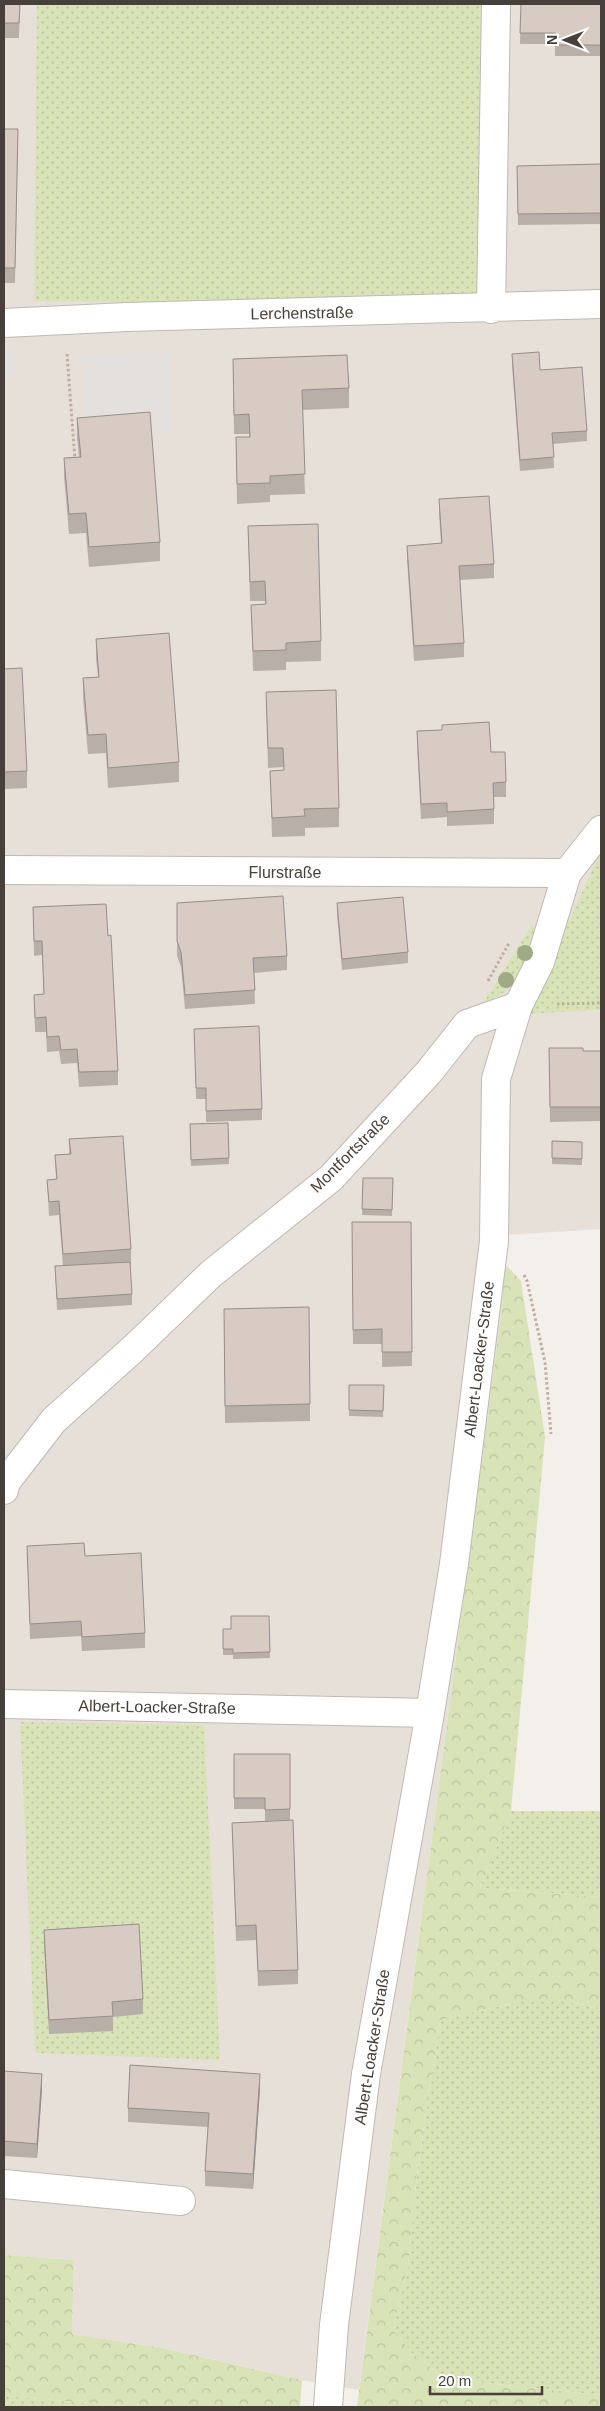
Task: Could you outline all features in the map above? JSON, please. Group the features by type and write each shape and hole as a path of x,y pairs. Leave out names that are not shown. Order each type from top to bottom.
{"street":[{"path":"491,309 496,4"},
{"name":"Lerchenstraße","path":"4,323 127,317 491,309 601,304"},
{"path":"518,1006 540,962 567,873 601,830"},
{"name":"Flurstraße","path":"4,870 567,873"},
{"name":"Albert-Loacker-Straße","path":"329,2395 334,2325 366,2074 430,1714 454,1564 494,1241 496,1079 518,1006"},
{"name":"Montfortstraße","path":"4,1490 6,1482 54,1420 133,1349 211,1274 330,1178 429,1072 467,1024 518,1006"},
{"name":"Albert-Loacker-Straße","path":"4,1704 430,1714"},
{"path":"4,2184 181,2201"}],"path":[{"path":"66,321 76,463"},
{"path":"518,1006 601,1003"},
{"path":"494,1241 511,1255 527,1280 545,1362 551,1434"}],"shaded area":[{"path":"4,4 601,4 601,852 528,1014 601,1010 601,1229 503,1235 503,1299 359,2390 302,2380 164,2348 72,2334 74,2260 4,2255"},
{"path":"170,352 172,433 84,433 81,354"},
{"path":"4,353 14,353 14,379 4,380"}],"green space":[{"path":"37,4 487,4 488,305 34,301"},
{"path":"601,852 601,1010 527,1014 599,855"},
{"path":"534,925 532,949 522,972 506,991 484,1002 531,926"},
{"path":"503,1262 521,1281 545,1437 511,1811 480,1888 601,1897 601,2008 570,2002 516,2002 440,2020 417,2174 408,2266 393,2330 412,2353 446,2379 601,2395 601,2407 357,2407 503,1299"},
{"path":"20,1722 204,1725 220,2060 35,2053"},
{"path":"511,1811 601,1811 601,1897 480,1888"},
{"path":"516,2002 570,2002 601,2008 601,2395 446,2379 412,2353 393,2330 408,2266 417,2174 440,2020"},
{"path":"4,2255 74,2260 72,2334 163,2348 302,2380 300,2407 138,2407 4,2396"},
{"path":"4,2396 138,2407 4,2407"}],"building":[{"path":"4,4 20,4 19,23 4,23"},
{"path":"521,4 601,4 601,45 555,45 555,33 520,33"},
{"path":"4,129 18,129 15,268 4,268"},
{"path":"601,164 601,213 518,214 517,166"},
{"path":"539,352 540,370 582,367 587,431 552,433 554,457 520,460 512,354"},
{"path":"347,355 349,388 302,390 305,474 270,476 270,483 237,484 236,437 250,437 249,414 234,415 233,359"},
{"path":"150,412 160,542 89,547 86,513 69,514 64,458 81,457 77,418"},
{"path":"489,496 494,564 459,566 464,643 414,646 407,546 442,543 439,499"},
{"path":"318,524 321,641 286,643 286,650 253,651 251,605 266,604 265,581 250,582 248,526"},
{"path":"169,633 179,762 108,768 106,734 88,735 83,678 99,677 96,639"},
{"path":"22,668 27,771 4,772 4,669"},
{"path":"336,690 339,808 304,809 305,816 272,818 270,771 284,770 283,748 268,748 266,692"},
{"path":"489,722 491,752 505,752 506,782 493,783 494,809 447,812 447,803 421,804 417,731 442,730 442,725"},
{"path":"283,896 287,956 253,958 255,990 185,995 181,952 177,941 177,903"},
{"path":"403,897 408,952 342,959 337,903"},
{"path":"106,904 108,936 111,935 118,1071 79,1072 77,1049 61,1050 59,1036 47,1037 46,1017 35,1018 34,995 44,994 42,941 34,941 33,907"},
{"path":"259,1026 262,1109 206,1111 206,1088 196,1088 194,1029"},
{"path":"549,1048 583,1048 583,1051 601,1051 601,1107 550,1107"},
{"path":"228,1123 229,1158 191,1160 190,1124"},
{"path":"123,1136 131,1249 63,1254 59,1201 49,1202 47,1180 57,1179 55,1155 71,1154 69,1139"},
{"path":"552,1141 582,1142 582,1159 552,1158"},
{"path":"363,1178 393,1178 392,1210 362,1209"},
{"path":"352,1222 411,1222 412,1352 382,1352 382,1329 353,1330"},
{"path":"130,1262 132,1294 57,1299 55,1266"},
{"path":"309,1307 310,1404 225,1406 224,1309"},
{"path":"349,1385 384,1385 383,1411 349,1410"},
{"path":"84,1543 85,1556 141,1553 145,1633 82,1637 81,1621 30,1624 27,1546"},
{"path":"231,1616 269,1616 270,1652 233,1653 233,1649 223,1649 223,1629 231,1629"},
{"path":"234,1754 290,1754 290,1809 265,1810 265,1798 234,1798"},
{"path":"293,1820 298,1970 258,1971 256,1925 236,1926 232,1823"},
{"path":"139,1924 143,1999 112,2002 113,2016 49,2020 44,1930"},
{"path":"130,2065 260,2074 253,2174 205,2171 209,2113 128,2108"},
{"path":"4,2071 42,2074 37,2144 4,2141"}]}
